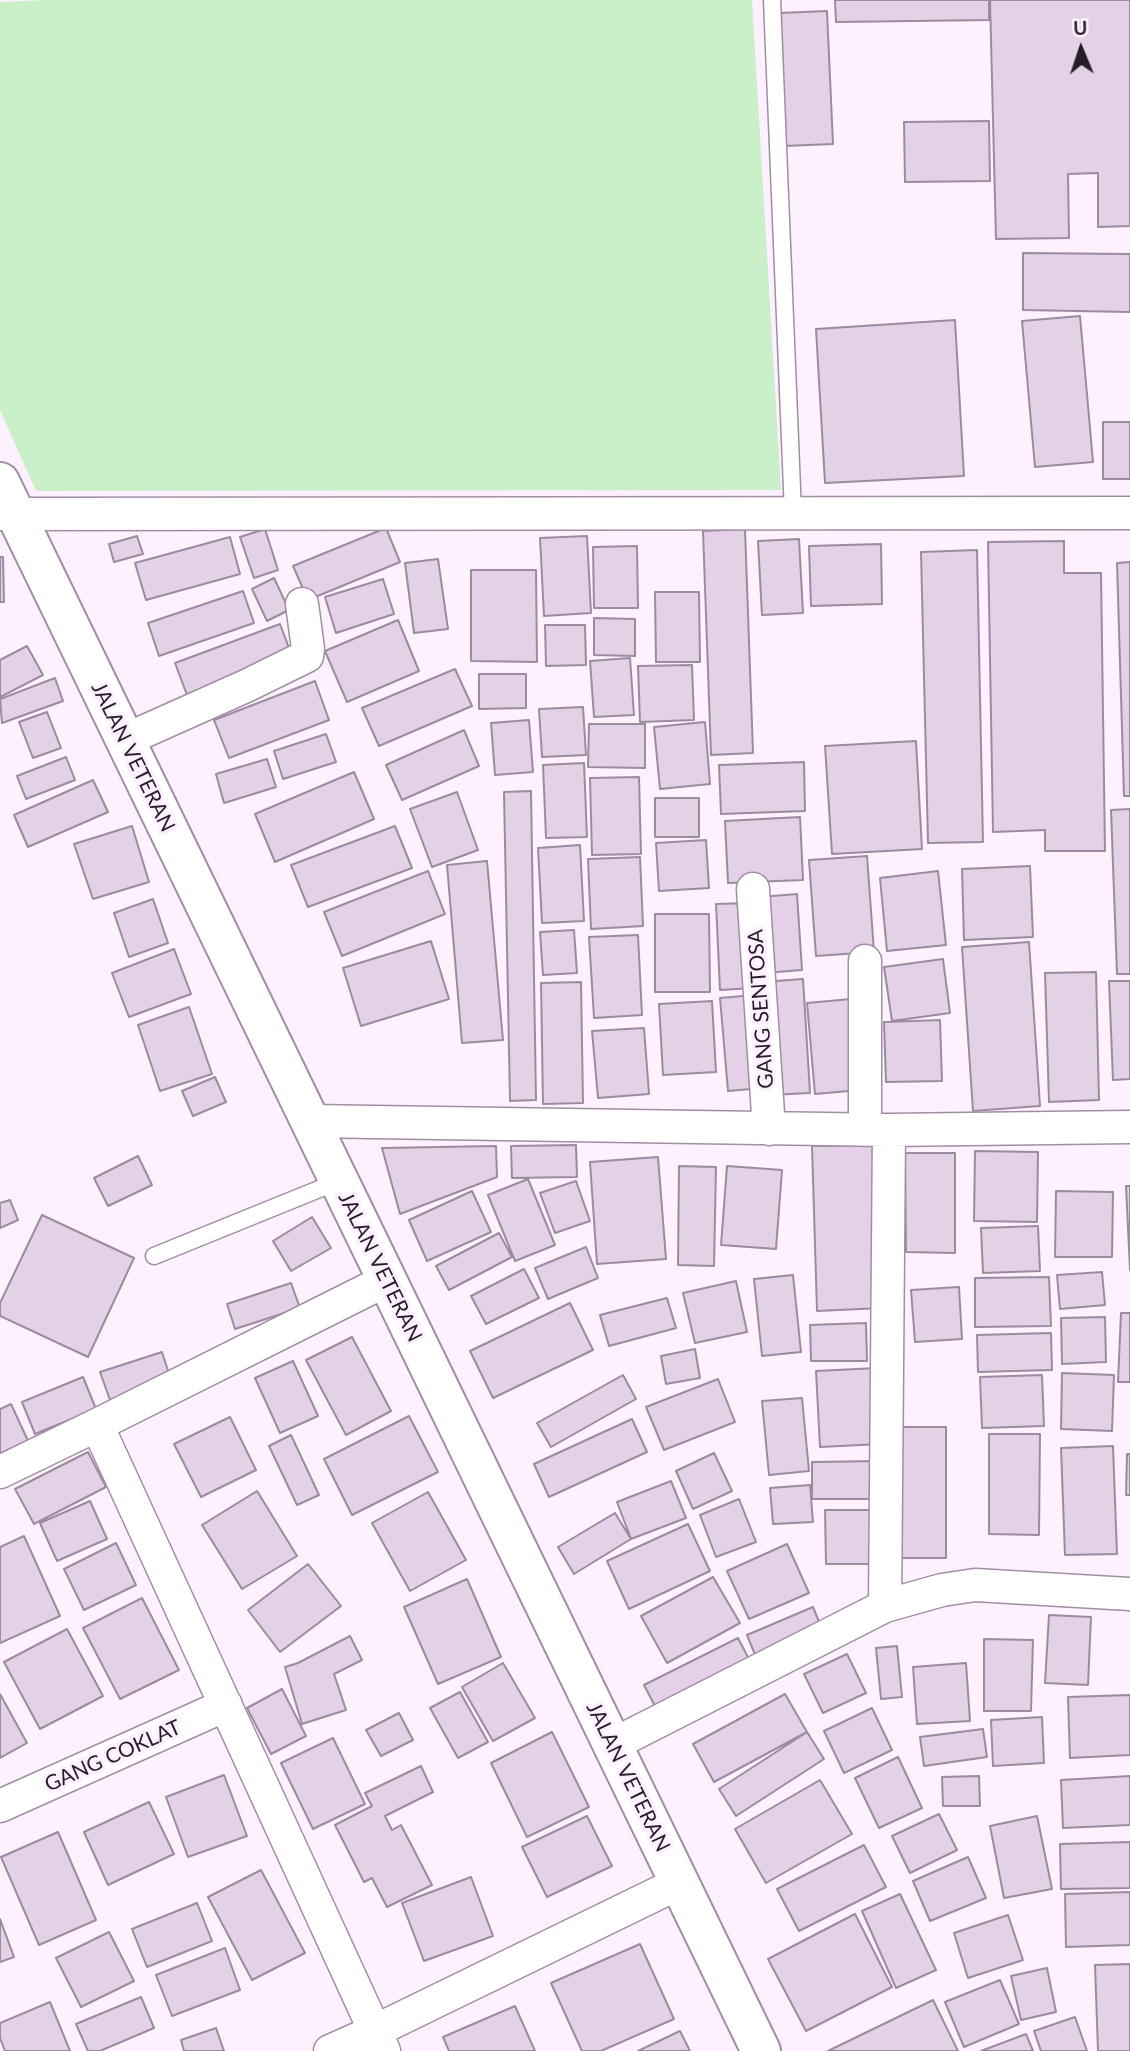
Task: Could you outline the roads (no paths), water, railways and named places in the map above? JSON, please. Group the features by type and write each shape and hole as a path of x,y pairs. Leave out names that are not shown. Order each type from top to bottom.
{"main road":[{"name":"JALAN VETERAN","path":"5,504 125,740 761,2051"}],"street":[{"path":"5,504 793,513 1130,513"},
{"path":"125,740 307,656 302,604"},
{"name":"GANG SENTOSA","path":"753,889 769,1129"},
{"path":"865,961 877,1130 885,1606"},
{"path":"310,1121 877,1130 1130,1127"},
{"path":"0,1472 387,1280"},
{"path":"97,1425 380,2041"},
{"path":"612,1745 885,1606 942,1590 975,1585 1130,1594"},
{"name":"GANG COKLAT","path":"0,1806 226,1705"},
{"path":"330,2051 380,2041 679,1883"}],"lane":[{"path":"772,0 793,513"},
{"path":"154,1256 339,1181"}]}
